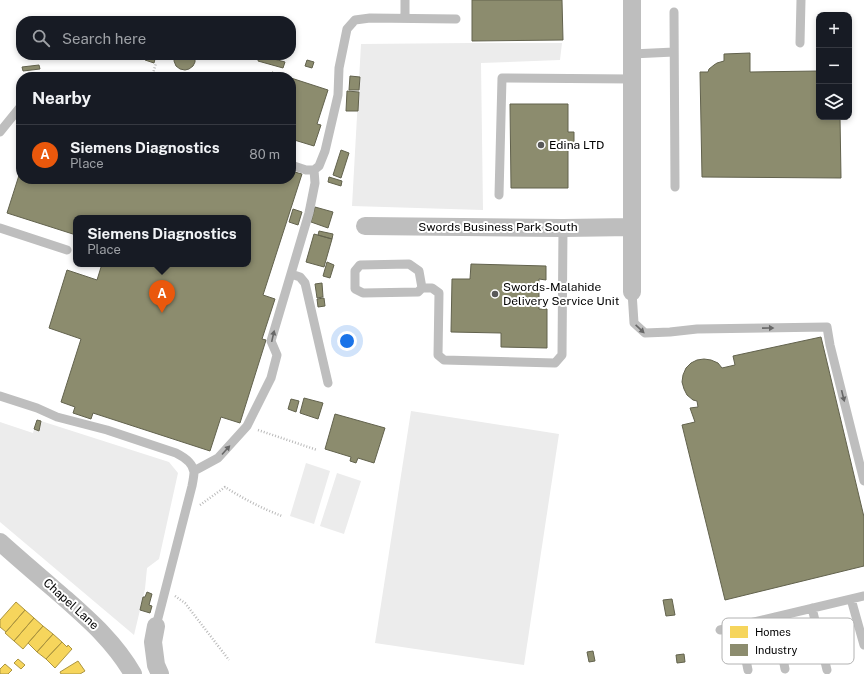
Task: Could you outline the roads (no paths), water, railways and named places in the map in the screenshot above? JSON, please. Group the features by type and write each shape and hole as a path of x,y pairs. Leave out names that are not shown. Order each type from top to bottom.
{"street":[{"path":"632,0 632,292"},
{"name":"Swords Business Park South","path":"365,226 563,228 632,227"},
{"name":"Chapel Lane","path":"0,542 94,624 112,644 133,674"},
{"path":"156,626 153,642 156,665 160,674"}],"lane":[{"path":"405,0 405,18"},
{"path":"800,43 801,0"},
{"path":"674,12 675,187"},
{"path":"296,167 306,170 314,170 319,166 325,151 338,95 339,68 347,29 356,20 370,18 456,19"},
{"path":"632,54 674,52"},
{"path":"500,195 502,78 631,79"},
{"path":"0,132 16,112"},
{"path":"194,471 218,458 247,426 271,378 277,355 271,341 309,213 315,183 314,170"},
{"path":"0,228 67,250"},
{"path":"422,288 418,271 409,264 360,265 354,271 355,289 362,293 418,292 422,288 432,288 439,293 438,355 444,360 555,363 562,356 563,228"},
{"path":"291,274 300,277 304,283 328,383"},
{"path":"632,292 634,323 645,333 697,329 827,327 830,345 864,481"},
{"path":"0,396 57,417 107,430 176,453 185,458 191,465 194,471 192,486 156,626"},
{"path":"771,618 864,596"},
{"path":"851,599 864,645"},
{"path":"812,608 814,618"},
{"path":"747,664 748,670"},
{"path":"784,664 785,669"},
{"path":"826,664 827,670"}],"place":[{"name":"Edina LTD","path":"541,145"},
{"name":"Swords-Malahide Delivery Service Unit","path":"495,294"},
{"name":"Siemens Diagnostics","path":"162,313"}]}
